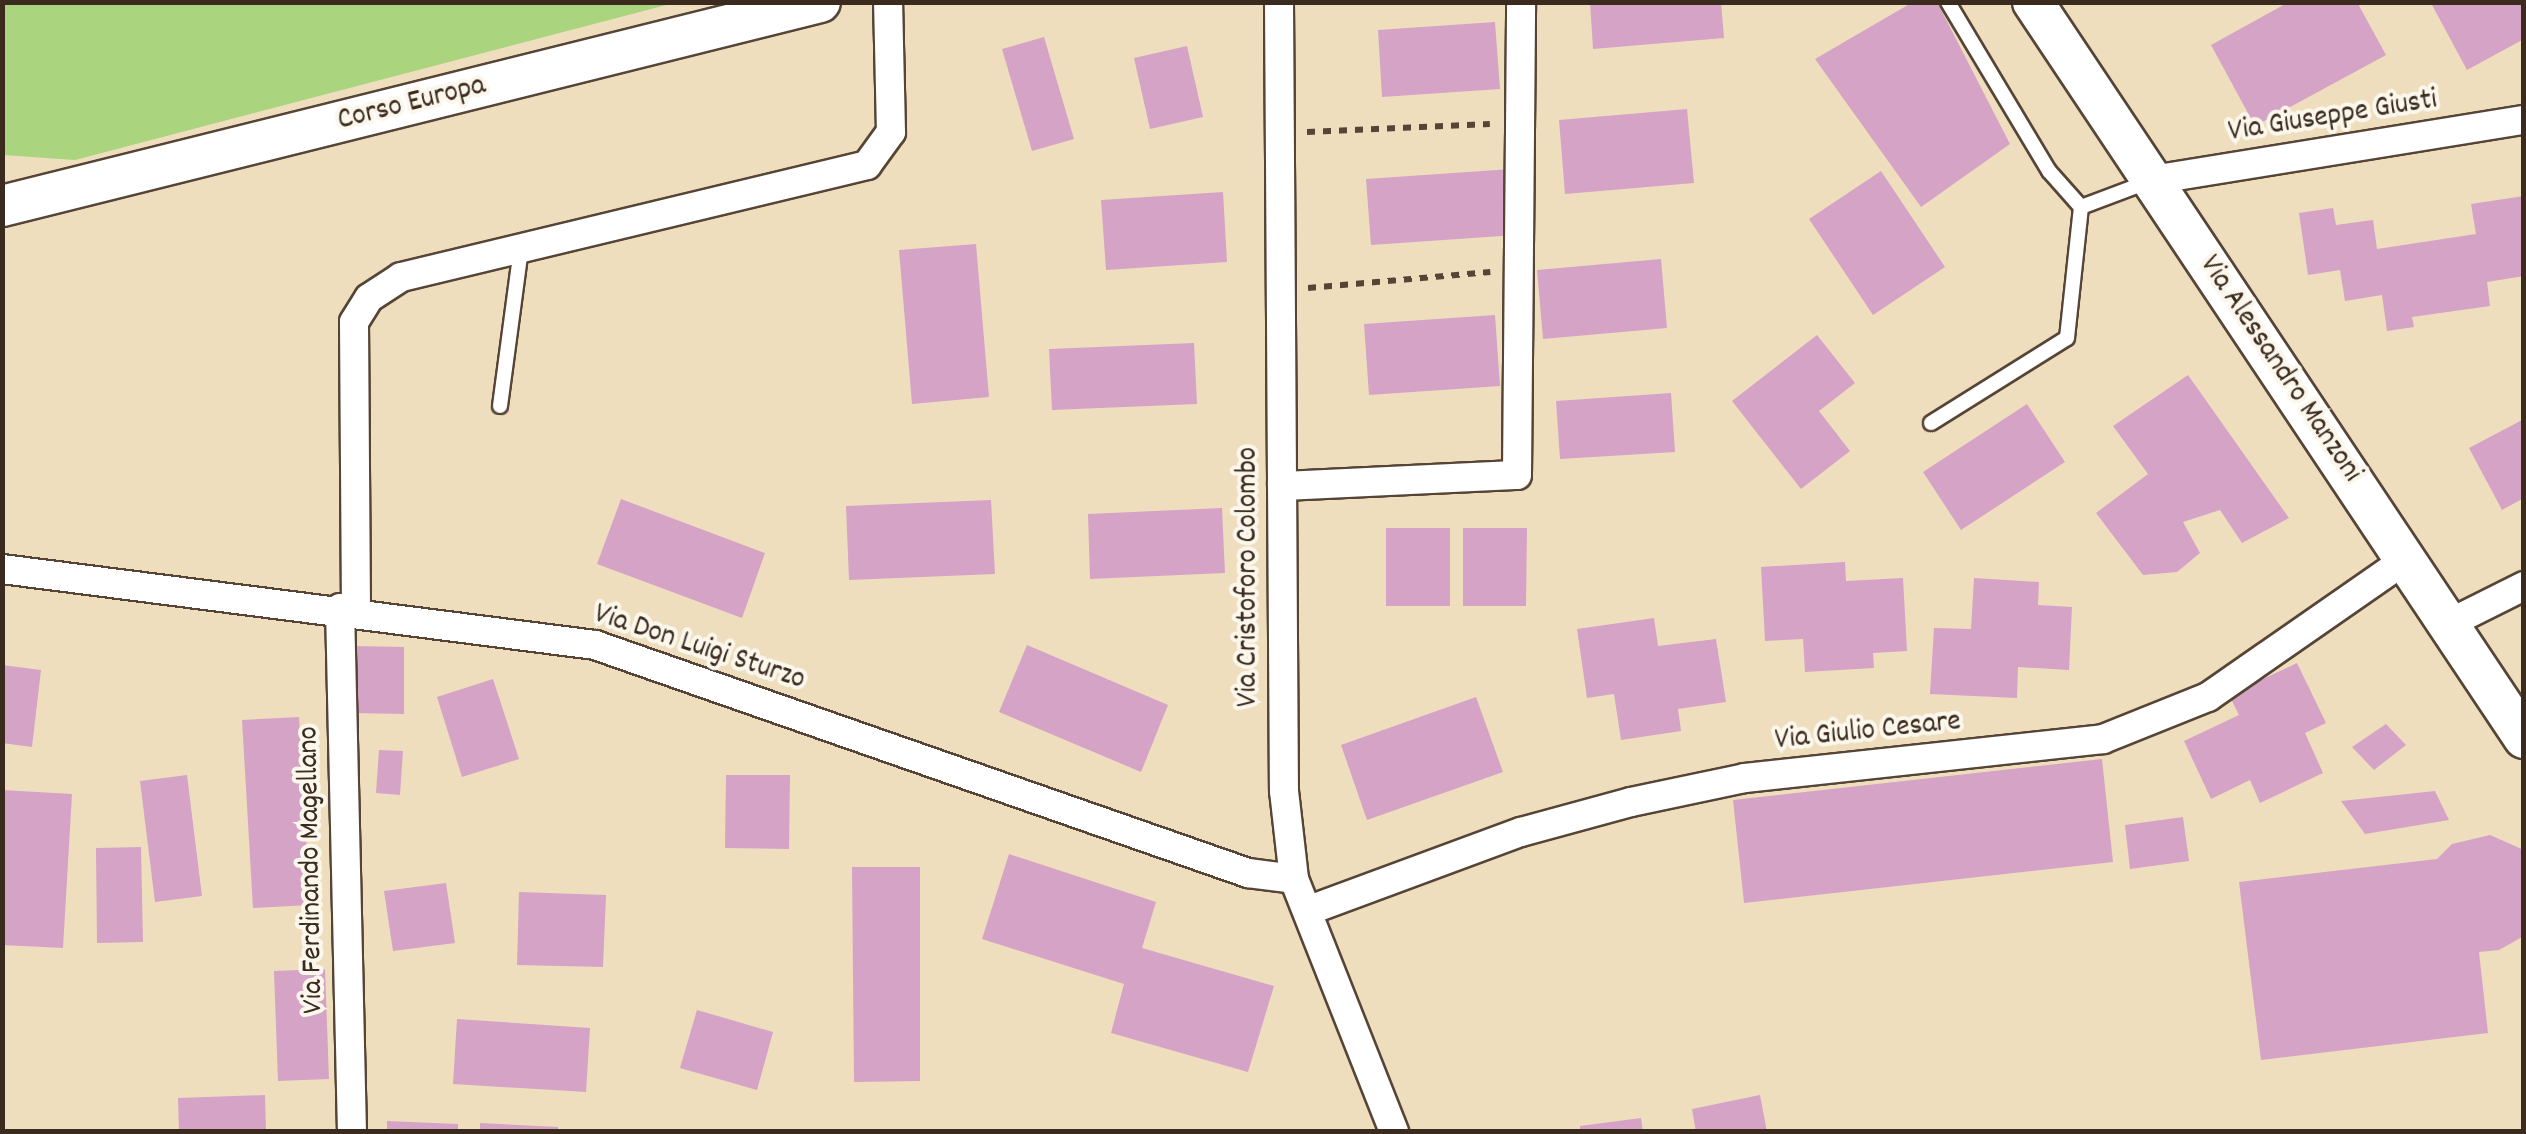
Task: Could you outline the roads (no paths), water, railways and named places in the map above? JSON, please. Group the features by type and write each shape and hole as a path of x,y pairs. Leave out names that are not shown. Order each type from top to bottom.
{"main road":[{"name":"Corso Europa","path":"2,206 820,2"},
{"name":"Via Alessandro Manzoni","path":"2033,2 2524,738"}],"street":[{"name":"Via Ferdinando Magellano","path":"352,1132 348,609 354,322 369,298 400,277 868,165 891,132 888,2"},
{"name":"Via Cristoforo Colombo","path":"1279,2 1284,791 1294,879 1394,1132"},
{"path":"1282,486 1517,475 1521,6"},
{"name":"Via Giuseppe Giusti","path":"2152,180 2524,120"},
{"name":"Via Giulio Cesare","path":"1308,911 1521,832 1631,802 1746,778 2104,738 2208,697 2405,560"},
{"name":"Via Don Luigi Sturzo","path":"2,569 348,609 595,645 1248,873 1294,879"},
{"path":"2448,624 2524,586"}],"lane":[{"path":"1931,422 2067,338 2081,208 2049,171 1948,2"},
{"path":"2081,208 2152,180"},
{"path":"500,406 522,250"}]}
